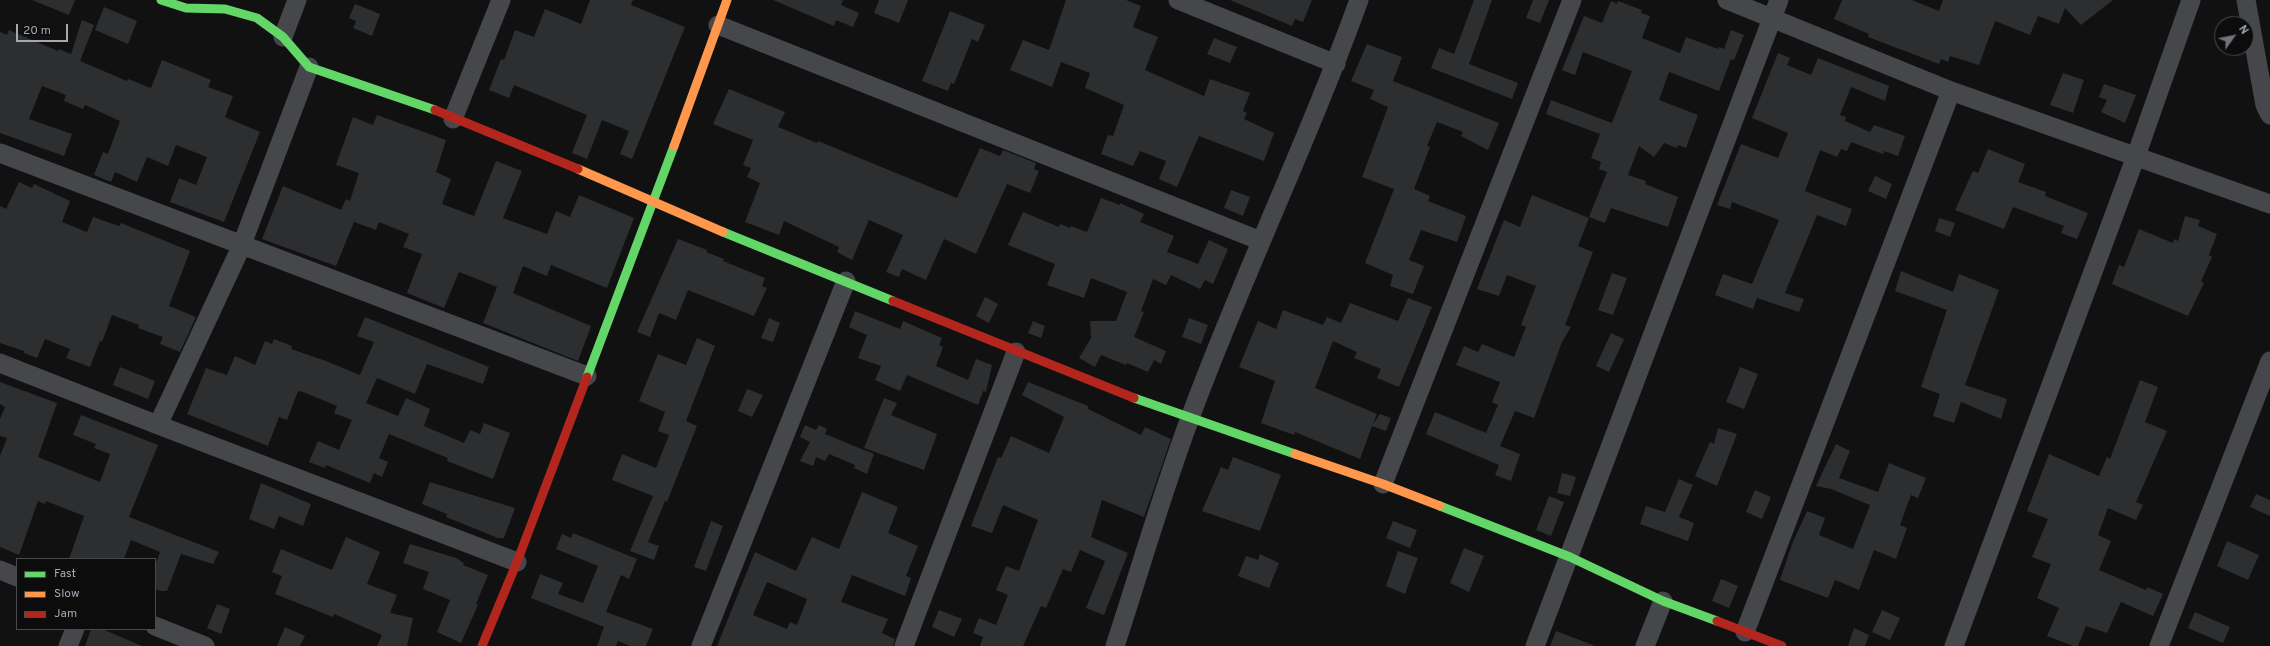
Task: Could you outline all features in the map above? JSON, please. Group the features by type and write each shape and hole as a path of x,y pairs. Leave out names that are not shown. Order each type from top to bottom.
{"street":[{"path":"160,0 186,8 231,11 257,18 283,37 309,67 415,102 453,119 653,200 749,244 846,281 1016,352 1189,419 1383,484 1570,557 1663,601 1782,646"},
{"path":"283,37 297,0"},
{"path":"453,119 501,0"},
{"path":"482,646 517,562 690,104 727,0"},
{"path":"1178,0 1336,64"},
{"path":"1115,646 1189,419 1261,241 1336,64 1359,0"},
{"path":"1383,484 1572,0"},
{"path":"1727,0 1776,9 1951,91 2270,204"},
{"path":"1954,646 2136,156 2191,0"},
{"path":"2246,0 2264,105 2270,115"},
{"path":"1535,646 1570,557 1776,9"},
{"path":"718,25 1261,241"},
{"path":"158,425 241,246 309,67"},
{"path":"1745,632 1951,91"},
{"path":"0,153 241,246 586,376"},
{"path":"701,646 846,281"},
{"path":"904,646 1016,352"},
{"path":"2159,646 2270,361"},
{"path":"0,363 517,562"},
{"path":"0,570 16,577"},
{"path":"1651,641 1663,601"},
{"path":"156,626 205,646"},
{"path":"68,646 75,630"}],"building":[{"path":"32,0 75,0 69,15"},
{"path":"590,0 633,0 631,5 685,27 632,159 620,154 629,131 602,120 587,159 572,153 587,115 514,85 509,98 489,90 501,59 504,60 515,30 534,37 545,9 581,24"},
{"path":"773,0 843,0 841,5 859,13 853,27 836,20 834,26"},
{"path":"879,0 908,0 899,23 874,13"},
{"path":"1066,0 1126,0 1141,6 1133,27 1158,37 1145,70 1204,96 1210,79 1250,93 1243,111 1247,113 1244,119 1274,133 1264,161 1199,136 1177,187 1159,179 1166,161 1140,151 1133,166 1101,154 1108,135 1113,136 1124,105 1085,88 1090,73 1061,62 1052,87 1010,70 1023,40 1049,50"},
{"path":"1230,0 1312,0 1303,22 1295,19 1292,26"},
{"path":"1474,0 1492,0 1469,64 1518,83 1512,99 1431,68 1439,48 1454,54"},
{"path":"1533,0 1549,0 1540,23 1526,18"},
{"path":"1842,0 1912,0 1939,11 1943,0 2113,0 2081,25 2065,8 2059,24 2038,16 2030,35 1995,21 1979,65 1950,56 1948,62 1941,59 1939,64 1868,37 1869,34 1834,19"},
{"path":"1611,1 1617,4 1618,1 1642,10 1641,13 1650,16 1642,38 1680,53 1686,37 1718,49 1719,47 1724,49 1731,30 1744,35 1734,60 1731,59 1719,91 1669,72 1659,100 1698,115 1686,148 1678,145 1677,148 1664,143 1654,157 1639,146 1628,175 1646,181 1645,184 1678,197 1668,227 1611,208 1605,223 1589,217 1607,172 1599,169 1601,162 1591,158 1600,134 1546,114 1551,100 1612,123 1632,71 1583,52 1575,75 1562,70 1584,16 1602,23"},
{"path":"355,4 380,14 372,36 353,28 356,21 349,18"},
{"path":"104,7 137,21 128,44 95,30"},
{"path":"950,11 985,25 978,42 972,39 954,84 951,83 948,91 922,81"},
{"path":"82,20 94,25 80,61 127,81 128,79 151,88 162,60 211,80 208,87 233,96 225,117 260,132 224,222 170,202 179,178 196,185 207,157 176,145 168,166 147,157 137,182 115,172 111,182 94,175 103,152 108,154 120,121 85,105 83,109 64,101 66,95 42,86 29,119 72,134 64,156 0,133 0,32 7,35 9,30 58,51 59,49 71,54"},
{"path":"1214,38 1237,47 1230,63 1207,54"},
{"path":"1367,44 1402,57 1393,81 1499,123 1488,150 1461,136 1463,132 1437,122 1427,146 1430,147 1414,189 1430,196 1428,201 1466,216 1457,242 1421,230 1409,260 1424,266 1413,294 1390,286 1393,275 1365,263 1394,189 1362,177 1388,107 1370,99 1374,90 1351,81"},
{"path":"1778,53 1790,58 1787,65 1811,75 1818,58 1889,86 1885,101 1851,87 1840,115 1846,117 1845,121 1870,132 1874,125 1905,136 1898,156 1884,151 1883,154 1851,142 1847,151 1841,149 1837,157 1820,150 1805,191 1852,209 1846,226 1817,215 1785,293 1804,299 1799,312 1757,298 1753,309 1715,295 1723,274 1752,284 1779,220 1732,202 1730,209 1717,205 1741,144 1778,158 1788,133 1752,118"},
{"path":"2063,73 2084,80 2073,113 2050,105"},
{"path":"2104,84 2136,95 2125,123 2101,112 2107,100 2099,97"},
{"path":"729,89 785,112 778,127 817,143 818,141 957,198 980,148 1000,156 1003,150 1036,163 1034,169 1039,171 1030,193 1007,184 976,254 944,239 926,280 902,269 899,277 886,272 903,235 869,220 852,260 837,252 839,247 784,221 779,235 745,222 760,183 747,177 751,168 743,165 753,140 713,124"},
{"path":"377,115 446,140 436,172 451,179 442,204 474,216 496,161 522,171 503,218 547,234 556,211 570,217 579,195 634,218 607,288 551,265 547,276 523,266 513,293 591,326 578,361 483,323 497,287 472,277 459,272 444,308 407,293 422,254 403,247 409,234 379,222 376,230 354,222 336,266 262,239 283,186 341,210 346,199 350,201 359,173 336,165 353,117 373,125"},
{"path":"1988,149 2025,164 2018,182 2046,192 2045,196 2088,213 2077,239 2061,233 2064,226 2013,207 2004,229 1955,210 1973,171 1978,173"},
{"path":"1875,176 1892,184 1886,199 1868,191"},
{"path":"19,182 32,188 34,184 70,201 62,222 87,232 93,217 119,226 121,223 190,251 169,306 196,317 180,352 160,344 163,337 138,328 139,325 112,315 102,342 100,341 90,367 66,358 70,349 45,339 37,358 24,353 24,351 0,343 0,206 6,209"},
{"path":"1231,190 1250,197 1243,216 1224,208"},
{"path":"1532,195 1589,218 1578,246 1593,252 1565,325 1571,327 1562,342 1534,418 1515,411 1500,446 1520,454 1511,481 1495,475 1499,465 1426,434 1435,412 1486,433 1498,405 1492,402 1500,382 1456,365 1464,346 1478,352 1482,344 1514,357 1526,327 1521,325 1536,286 1507,275 1499,296 1477,289 1504,220 1520,227"},
{"path":"1101,198 1120,205 1120,203 1144,214 1140,222 1174,236 1167,252 1198,264 1209,240 1228,249 1213,284 1205,280 1200,289 1171,275 1166,285 1153,279 1141,311 1144,312 1134,337 1166,351 1161,364 1154,360 1148,372 1127,363 1126,365 1101,355 1095,367 1079,358 1091,338 1090,321 1116,321 1127,292 1091,278 1084,298 1047,285 1055,264 1008,245 1023,212 1059,227 1060,224 1070,228 1071,226 1087,232"},
{"path":"2185,216 2200,220 2198,226 2217,234 2209,255 2212,257 2201,281 2204,283 2188,316 2112,284 2119,265 2124,267 2139,229 2173,243 2174,239 2178,241"},
{"path":"1939,218 1955,223 1950,237 1935,231"},
{"path":"678,239 707,250 706,252 724,259 723,261 765,278 762,286 767,288 754,316 688,290 676,320 659,313 650,337 637,332"},
{"path":"1901,271 1953,292 1959,274 1999,290 1965,385 2007,399 2001,419 1961,402 1954,423 1933,416 1940,394 1921,387 1947,310 1895,291"},
{"path":"1612,273 1627,278 1613,315 1598,310"},
{"path":"985,297 998,304 989,323 976,316"},
{"path":"1408,298 1432,307 1399,387 1377,378 1381,369 1354,358 1357,352 1333,341 1315,388 1377,414 1373,424 1380,414 1391,418 1386,431 1372,426 1360,459 1295,432 1294,435 1261,423 1275,381 1239,367 1258,321 1276,329 1283,310 1323,325 1327,317 1341,323 1350,303 1398,321"},
{"path":"855,311 900,329 903,321 942,338 939,345 943,347 936,366 968,380 976,359 992,365 986,392 983,391 978,405 907,375 900,391 875,380 881,366 858,358 867,335 849,327"},
{"path":"365,317 489,367 483,384 427,364 415,394 377,378 366,403 398,416 406,398 430,409 424,426 464,443 470,430 480,434 484,423 510,433 493,479 447,461 448,458 389,434 379,458 388,462 382,477 374,473 370,483 326,465 325,468 309,462 318,441 339,450 352,420 334,413 337,406 303,392 298,391 287,420 279,417 268,446 187,414 206,368 227,375 235,356 255,365 265,341 272,344 274,339 292,346 291,349 360,375 374,342 357,336"},
{"path":"769,318 780,323 773,342 761,338"},
{"path":"1189,318 1208,325 1201,344 1182,337"},
{"path":"1033,321 1045,326 1041,338 1028,333"},
{"path":"1611,333 1624,339 1609,372 1596,366"},
{"path":"697,338 715,346 686,421 697,426 667,502 665,501 648,542 659,546 654,560 630,551 653,496 612,480 622,454 656,468 669,435 658,431 665,412 639,401 658,354 686,365"},
{"path":"120,367 155,381 148,399 113,385"},
{"path":"1740,367 1758,374 1744,409 1726,402"},
{"path":"2140,380 2158,387 2145,422 2167,431 2136,502 2143,505 2136,520 2108,508 2098,535 2111,541 2099,570 2146,590 2147,587 2163,594 2153,616 2121,602 2107,633 2086,626 2078,646 2073,646 2047,636 2059,608 2037,598 2051,564 2032,557 2048,519 2027,511 2049,454 2099,476 2107,457 2110,459"},
{"path":"0,382 57,403 38,457 100,482 110,454 94,448 96,444 73,435 81,415 158,445 129,517 219,552 213,564 181,554 167,591 161,591 156,589 156,563 160,552 131,540 124,558 69,558 84,516 46,501 45,504 38,501 19,555 0,547 0,456 7,438 0,436 0,419 5,407 0,404"},
{"path":"1028,382 1088,406 1088,409 1141,435 1145,427 1171,439 1144,517 1102,500 1091,537 1128,553 1104,615 1086,608 1105,561 1080,550 1071,572 1063,569 1046,608 1041,606 1023,646 980,646 983,637 973,633 979,618 996,625 1008,595 996,590 1006,566 1019,571 1038,520 1003,505 992,533 971,526 998,457 1001,458 1011,436 1049,453 1064,417 1022,395"},
{"path":"747,389 763,395 752,417 738,411"},
{"path":"884,398 897,403 891,415 937,434 924,470 864,448"},
{"path":"805,425 816,430 819,425 827,429 825,434 874,454 867,474 854,468 855,465 829,454 825,461 816,457 813,466 800,461 810,442 800,437"},
{"path":"1718,428 1737,434 1717,486 1695,476 1710,442 1714,444"},
{"path":"1836,444 1850,451 1839,478 1878,492 1889,463 1926,478 1918,498 1911,495 1900,525 1907,528 1896,559 1874,550 1859,590 1835,580 1828,598 1780,580 1792,544 1807,511 1825,518 1819,535 1853,549 1870,505 1831,489 1816,486"},
{"path":"1233,457 1281,475 1260,531 1202,511 1221,467 1228,470"},
{"path":"1562,473 1576,477 1570,496 1557,493"},
{"path":"1679,479 1693,485 1679,517 1694,523 1688,541 1640,524 1646,506 1665,512"},
{"path":"430,482 515,508 504,538 498,538 446,517 447,514 422,504"},
{"path":"261,483 311,504 303,526 279,516 274,529 249,519"},
{"path":"1755,490 1771,497 1762,519 1746,512"},
{"path":"862,492 898,507 888,533 918,546 906,576 911,578 905,596 852,575 841,602 888,619 882,633 895,639 893,646 717,646 755,552 796,571 812,537 839,549","holes":["767,582 807,599 797,625 790,622 787,629 753,615"]},
{"path":"2256,494 2270,500 2270,516 2250,507"},
{"path":"1549,496 1564,502 1551,536 1536,530"},
{"path":"711,521 723,526 706,571 694,567"},
{"path":"1393,521 1417,530 1410,548 1386,538"},
{"path":"573,533 637,559 629,579 621,575 606,612 653,629 646,646 630,646 618,641 616,646 597,646 604,627 531,598 540,574 563,583 558,594 583,603 598,566 556,549 562,534 571,538"},
{"path":"346,537 380,552 367,584 397,595 390,613 413,618 407,646 377,646 382,635 334,614 333,617 275,594 282,576 272,572 281,549 332,570"},
{"path":"2227,541 2259,555 2248,580 2217,566"},
{"path":"410,544 456,558 464,563 463,565 488,575 476,604 478,605 461,643 437,632 450,600 423,589 429,572 403,563"},
{"path":"1464,548 1484,556 1469,592 1450,583"},
{"path":"1398,551 1418,558 1405,594 1386,586"},
{"path":"1260,554 1279,563 1269,588 1238,576 1246,556 1258,560"},
{"path":"1721,579 1738,586 1729,608 1712,601"},
{"path":"217,604 230,609 221,634 207,628"},
{"path":"939,610 962,619 954,637 932,627"},
{"path":"1882,610 1900,618 1890,640 1872,632"},
{"path":"2195,612 2230,627 2223,643 2188,628"},
{"path":"285,627 305,636 300,646 277,646"},
{"path":"1854,628 1869,635 1865,646 1848,646"},
{"path":"91,630 104,630 142,646 85,646"},
{"path":"1556,631 1593,645 1593,646 1550,646"}],"traffic: fast":[{"path":"161,0 186,8 225,9 257,18 283,37 309,67 435,110"},
{"path":"587,377 674,146"},
{"path":"723,232 893,301"},
{"path":"1134,398 1295,454"},
{"path":"1440,506 1570,557 1663,601 1717,621"}],"traffic: slow":[{"path":"674,146 727,0"},
{"path":"578,169 723,232"},
{"path":"1295,454 1383,484 1440,506"}],"traffic: jam":[{"path":"435,110 578,169"},
{"path":"893,301 1134,398"},
{"path":"482,646 517,562 587,377"},
{"path":"1717,621 1782,646"}]}
